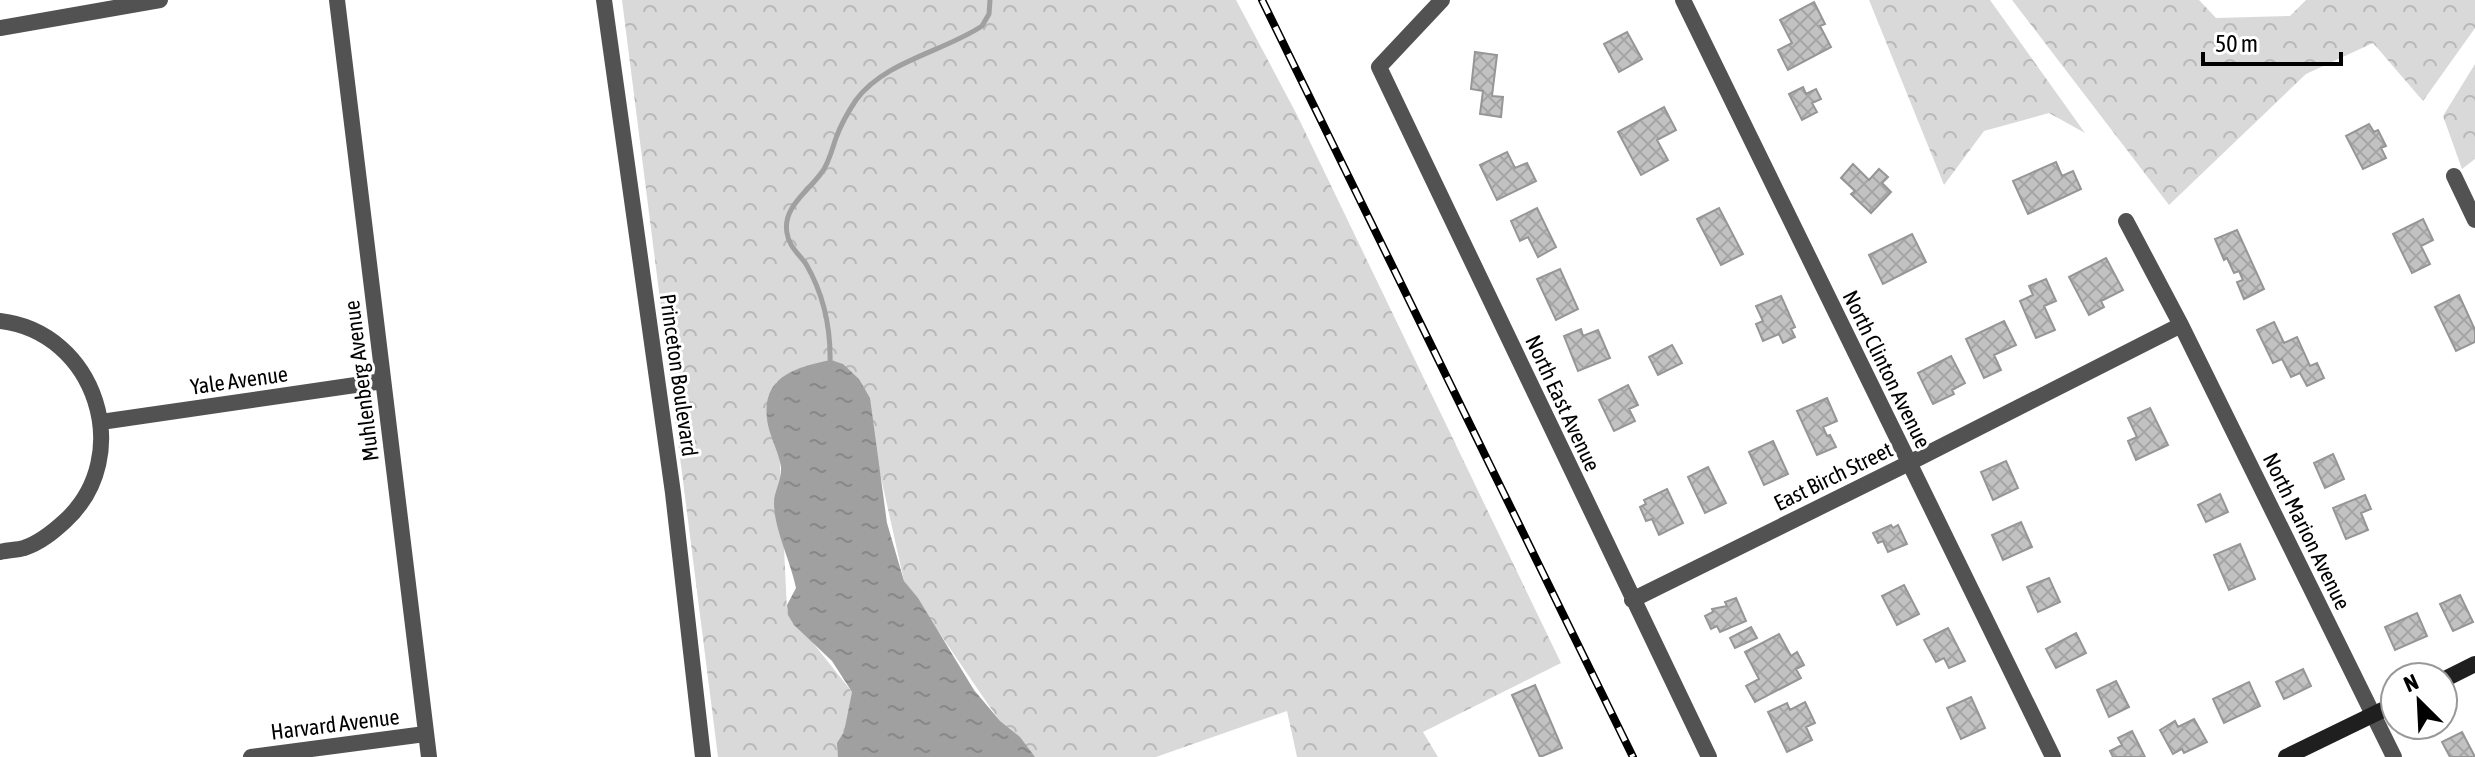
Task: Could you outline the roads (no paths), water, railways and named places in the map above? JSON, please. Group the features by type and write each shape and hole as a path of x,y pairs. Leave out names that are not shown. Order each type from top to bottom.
{"street":[{"path":"0,28 104,5 160,0"},
{"name":"Muhlenberg Avenue","path":"337,0 429,757"},
{"name":"Princeton Boulevard","path":"604,0 673,493 703,757"},
{"name":"North East Avenue","path":"1442,0 1379,67 1709,757"},
{"name":"North Clinton Avenue","path":"1683,0 2053,757"},
{"path":"2454,176 2475,220"},
{"name":"North Marion Avenue","path":"2126,221 2181,325 2394,757"},
{"path":"0,321 35,329 60,346 85,375 101,422 100,462 90,490 72,515 50,535 26,547 0,552"},
{"name":"East Birch Street","path":"1632,600 2181,325"},
{"name":"Yale Avenue","path":"101,422 383,381"},
{"path":"2286,757 2379,711"},
{"name":"Harvard Avenue","path":"251,757 425,734"}],"water":[{"path":"831,360 843,364 859,379 870,398 887,523 904,581 918,598 974,690 1035,757 838,757 837,743 844,732 852,692 832,661 794,625 788,615 787,605 796,588 775,513 774,499 781,467 768,425 767,409 769,396 782,378 803,367"}],"waterway":[{"path":"830,364 828,326 822,300 806,264 788,238 787,224 792,207 824,168 845,118 868,87 898,66 982,26 989,14 990,0"}],"railway":[{"path":"1262,0 1633,757"}]}
